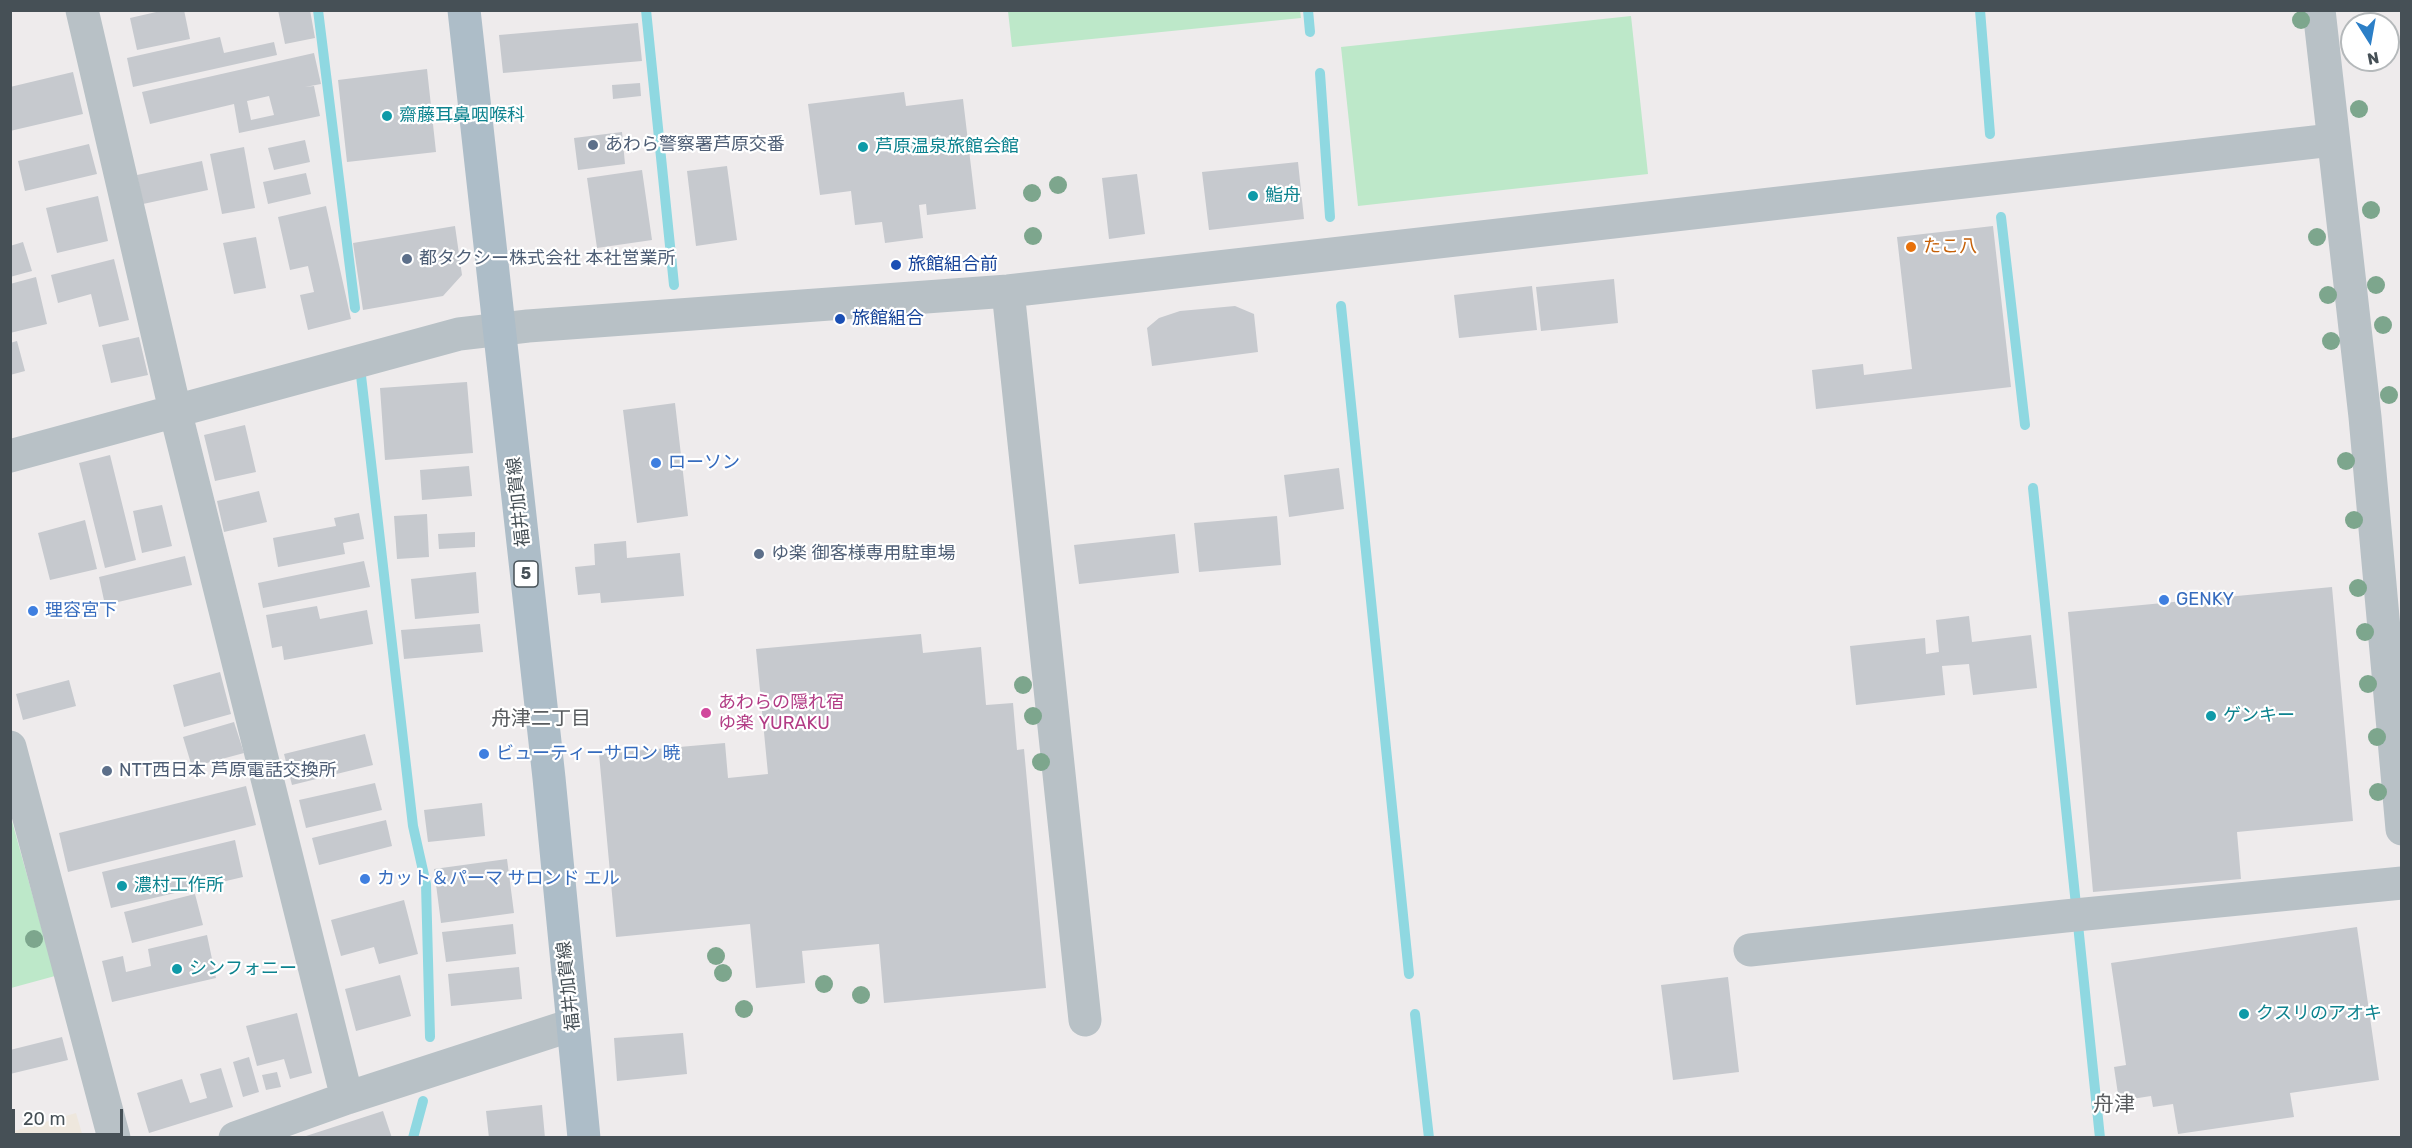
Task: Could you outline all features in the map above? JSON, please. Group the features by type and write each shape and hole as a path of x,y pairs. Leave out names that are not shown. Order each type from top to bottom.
{"main road":[{"name":"福井加賀線","path":"464,10 548,766 584,1137"}],"street":[{"path":"82,10 175,410 347,1098"},
{"path":"2319,10 2365,417 2402,829"},
{"path":"10,456 448,335 1008,291 2332,140"},
{"path":"1008,291 1085,1020"},
{"path":"10,747 114,1137"},
{"path":"1749,950 2402,883"},
{"path":"235,1137 572,1025"}],"green space":[{"path":"1300,10 1301,18 1012,47 1008,11"},
{"path":"1631,16 1648,174 1358,206 1341,47"},
{"path":"10,814 55,976 11,988 10,988"}],"sand":[{"path":"76,1113 83,1137 11,1137 11,1132"}],"building":[{"path":"165,10 184,10 190,39 137,50 130,18"},
{"path":"278,10 310,10 315,38 285,44"},
{"path":"638,23 642,61 503,73 499,35"},
{"path":"220,37 224,53 274,42 277,55 133,87 127,58"},
{"path":"314,53 321,84 305,87 314,86 320,116 239,133 234,104 150,124 142,92","holes":["269,96 274,115 251,120 247,101"]},
{"name":"齋藤耳鼻咽喉科","path":"427,69 436,152 347,162 338,80"},
{"path":"73,72 83,114 10,131 10,87"},
{"path":"640,83 641,96 613,99 612,85"},
{"name":"芦原温泉旅館会館","path":"904,92 906,106 963,99 976,209 927,215 926,204 919,205 923,238 885,243 882,222 855,225 851,191 820,195 808,104"},
{"path":"622,132 625,164 578,170 574,138"},
{"path":"305,140 310,162 274,170 268,148"},
{"path":"89,144 97,174 25,191 18,161"},
{"path":"244,147 255,208 222,214 210,154"},
{"path":"202,161 208,190 143,204 137,175"},
{"name":"鮨舟","path":"1298,162 1304,219 1209,230 1202,172"},
{"path":"727,166 737,240 696,246 687,171"},
{"path":"642,170 652,240 597,248 587,178"},
{"path":"306,173 311,194 268,204 263,182"},
{"path":"1137,174 1145,234 1109,239 1102,178"},
{"path":"98,196 108,241 57,253 46,208"},
{"path":"326,206 351,319 308,330 300,295 314,292 308,266 290,270 278,217"},
{"name":"都タクシー株式会社 本社営業所","path":"455,226 462,275 443,296 363,310 353,243"},
{"path":"1993,226 2011,387 1816,409 1812,370 1863,364 1864,375 1912,369 1897,237"},
{"path":"256,237 266,288 234,294 223,243"},
{"path":"23,242 32,271 10,277 10,246"},
{"path":"114,259 129,320 99,327 91,294 58,303 51,275"},
{"path":"36,277 47,324 10,333 10,284"},
{"path":"1614,279 1618,323 1541,331 1536,287"},
{"path":"1532,286 1537,330 1459,338 1454,295"},
{"path":"1235,306 1254,314 1258,352 1152,366 1147,328 1159,318 1180,311"},
{"path":"139,337 148,375 111,383 102,345"},
{"path":"17,341 25,371 10,375 10,343"},
{"path":"467,382 473,453 385,460 380,388"},
{"name":"ローソン","path":"675,403 688,516 637,523 623,410"},
{"path":"245,425 256,472 215,481 204,435"},
{"path":"110,455 136,560 105,568 79,463"},
{"path":"469,466 472,496 422,500 420,470"},
{"path":"1339,468 1344,509 1289,517 1284,475"},
{"path":"259,491 267,522 224,532 217,501"},
{"path":"162,505 172,546 142,553 133,511"},
{"path":"359,513 364,539 343,543 345,554 278,567 273,538 336,526 334,518"},
{"path":"427,514 429,557 397,559 394,516"},
{"path":"1277,516 1281,565 1199,572 1194,523"},
{"path":"85,520 97,569 50,580 38,533"},
{"path":"475,532 475,547 439,549 438,534"},
{"path":"1175,534 1179,573 1079,584 1074,545"},
{"path":"626,541 627,558 680,553 684,596 601,603 600,593 578,595 575,567 595,565 594,544"},
{"path":"185,556 192,585 105,605 99,577"},
{"path":"364,561 370,587 263,608 258,583"},
{"path":"476,572 479,613 415,619 411,579"},
{"name":"ゲンキー","path":"2332,587 2353,821 2237,832 2241,879 2093,892 2068,612"},
{"path":"317,606 320,619 367,610 373,644 284,660 282,646 272,648 266,615"},
{"path":"1969,616 1972,642 2031,635 2037,688 1973,695 1969,664 1942,666 1945,695 1856,705 1850,646 1925,638 1926,654 1939,652 1936,620"},
{"path":"480,624 483,652 404,659 401,630"},
{"path":"921,634 923,653 981,647 986,705 1013,703 1017,750 1024,749 1046,988 884,1003 879,944 802,951 805,983 756,988 750,924 616,937 599,754 725,743 728,778 768,774 756,649"},
{"path":"220,672 231,714 184,727 173,685"},
{"path":"69,680 76,706 23,720 16,694"},
{"path":"234,722 244,753 192,767 183,737"},
{"path":"365,734 373,765 292,785 284,754"},
{"path":"375,783 382,810 306,828 299,800"},
{"path":"246,786 256,825 68,872 59,833"},
{"path":"482,803 485,836 428,842 424,810"},
{"path":"386,820 392,846 319,865 312,838"},
{"path":"235,840 243,877 111,908 102,872"},
{"path":"507,859 514,913 441,923 434,869"},
{"path":"195,894 203,925 132,943 124,912"},
{"path":"404,900 418,954 379,964 374,947 341,956 331,920"},
{"path":"513,924 516,954 446,962 442,932"},
{"name":"クスリのアオキ","path":"2357,927 2379,1080 2290,1093 2294,1117 2178,1134 2173,1104 2153,1107 2151,1096 2119,1101 2114,1067 2126,1065 2111,963"},
{"name":"シンフォニー","path":"207,935 216,978 112,1002 102,961 123,956 126,972 151,966 148,949"},
{"path":"519,967 522,999 451,1006 448,974"},
{"path":"400,975 411,1016 356,1031 345,989"},
{"path":"1728,977 1739,1072 1673,1080 1661,985"},
{"path":"297,1013 312,1073 290,1079 284,1059 257,1066 246,1026"},
{"path":"683,1033 687,1074 617,1081 614,1038"},
{"path":"62,1037 68,1060 10,1074 10,1050"},
{"path":"249,1057 259,1092 243,1097 233,1062"},
{"path":"221,1068 233,1107 149,1133 137,1093 182,1079 190,1103 207,1098 200,1074"},
{"path":"277,1072 281,1087 266,1090 262,1075"},
{"path":"542,1105 545,1138 489,1138 486,1111"},
{"path":"383,1111 392,1138 303,1138 303,1137"}],"waterway":[{"path":"318,10 355,308"},
{"path":"646,10 674,285"},
{"path":"1308,10 1310,32"},
{"path":"1980,10 1990,134"},
{"path":"1320,73 1330,217"},
{"path":"2001,217 2025,425"},
{"path":"1341,306 1409,974"},
{"path":"360,367 413,826 426,884 430,1037"},
{"path":"2033,488 2100,1138"},
{"path":"1415,1014 1429,1138"},
{"path":"413,1138 423,1101"}],"place":[{"name":"齋藤耳鼻咽喉科","path":"387,116"},
{"name":"あわら警察署芦原交番","path":"593,145"},
{"name":"芦原温泉旅館会館","path":"863,147"},
{"name":"鮨舟","path":"1253,196"},
{"name":"たこ八","path":"1911,247"},
{"name":"都タクシー株式会社 本社営業所","path":"407,259"},
{"name":"旅館組合前","path":"896,265"},
{"name":"旅館組合","path":"840,319"},
{"name":"ローソン","path":"656,463"},
{"name":"ゆ楽 御客様専用駐車場","path":"759,554"},
{"name":"GENKY","path":"2164,600"},
{"name":"理容宮下","path":"33,611"},
{"name":"あわらの隠れ宿 ゆ楽 YURAKU","path":"706,713"},
{"name":"ゲンキー","path":"2211,716"},
{"name":"ビューティーサロン 暁","path":"484,754"},
{"name":"NTT西日本 芦原電話交換所","path":"107,771"},
{"name":"カット＆パーマ サロンド エル","path":"365,879"},
{"name":"濃村工作所","path":"122,886"},
{"name":"シンフォニー","path":"177,969"},
{"name":"クスリのアオキ","path":"2244,1014"}],"district":[{"name":"舟津二丁目","path":"541,719"},
{"name":"舟津","path":"2114,1105"}]}
